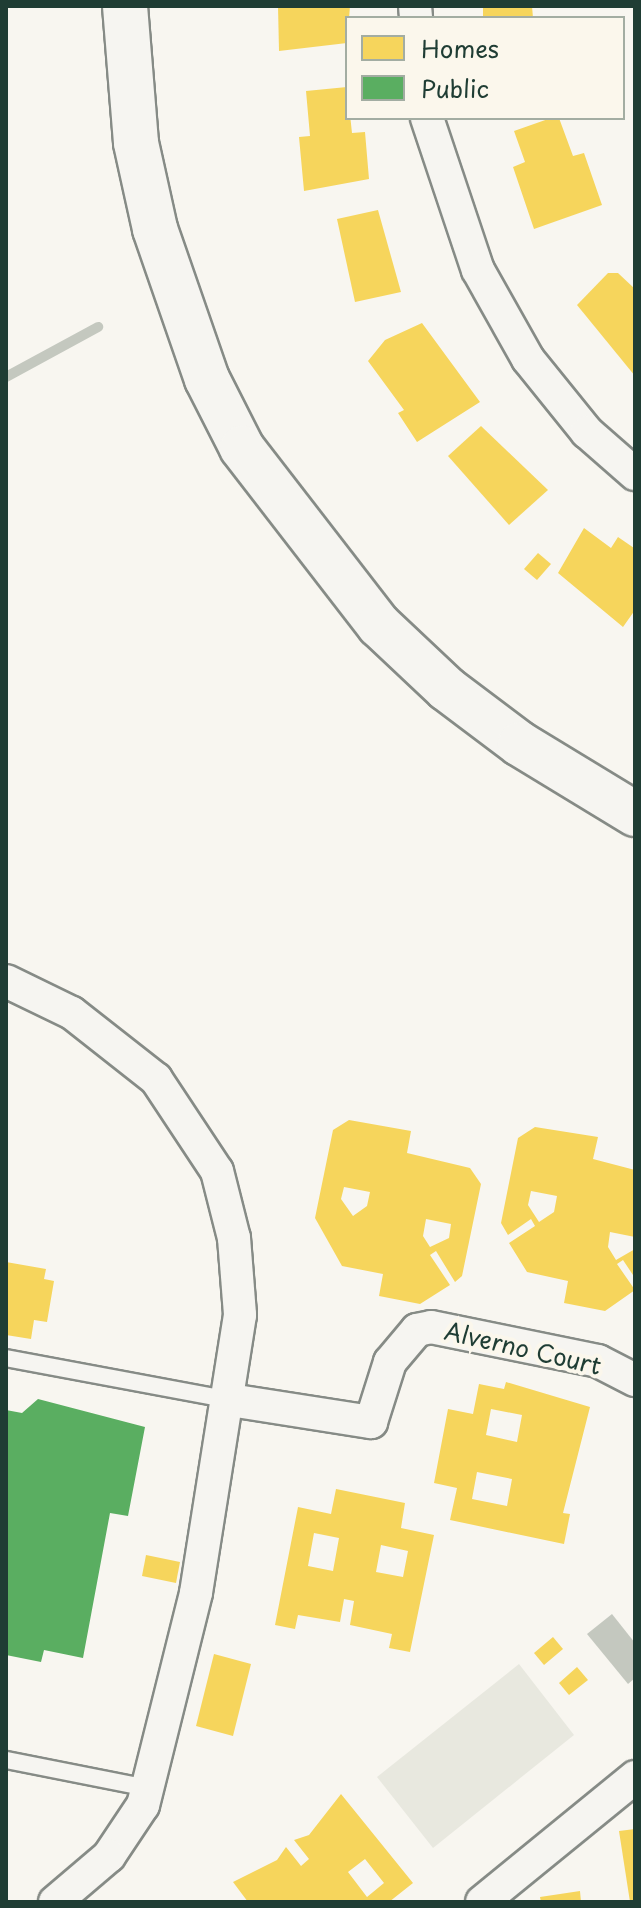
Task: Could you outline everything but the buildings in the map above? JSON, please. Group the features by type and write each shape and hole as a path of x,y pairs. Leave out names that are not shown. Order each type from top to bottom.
{"main road":[{"path":"125,6 136,143 155,229 178,307 242,448 379,625 447,689 520,744 635,814"}],"street":[{"path":"428,120 478,270 528,359 587,432 635,474"},
{"path":"6,981 118,1044 156,1079 217,1171 234,1238 240,1315 230,1400 196,1593 148,1788 109,1856 55,1902"},
{"name":"Alverno Court","path":"230,1400 371,1422 390,1362 417,1330 431,1327 598,1361 635,1380"},
{"path":"482,1902 635,1777"}],"lane":[{"path":"6,1358 230,1400"},
{"path":"6,1760 148,1788"}],"shaded area":[{"path":"612,1614 635,1643 635,1678 628,1684 587,1634"},
{"path":"519,1664 574,1735 433,1848 377,1777"}],"waterway":[{"path":"6,377 98,327"}]}
